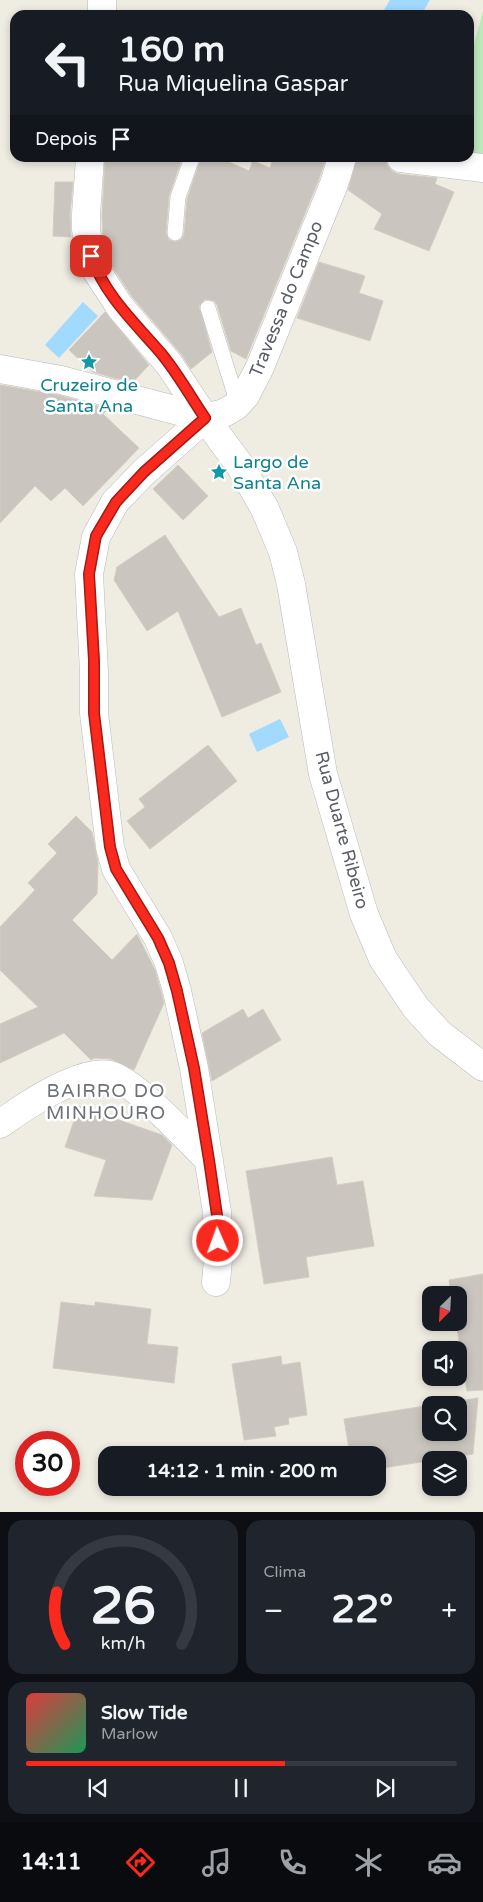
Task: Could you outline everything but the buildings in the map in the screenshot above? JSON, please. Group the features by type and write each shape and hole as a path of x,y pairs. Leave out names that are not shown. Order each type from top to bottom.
{"street":[{"path":"90,162 86,229 96,270 120,307 169,364 205,418"},
{"name":"Travessa do Campo","path":"238,404 245,396 260,367 334,184 341,162"},
{"path":"434,162 483,168"},
{"path":"0,369 62,380 205,418"},
{"path":"216,1282 218,1222 194,1068 177,991 169,963 158,938 120,875 110,847 94,713 94,664 89,574 96,536 116,502 144,472 205,418 224,413 238,404"},
{"name":"Rua Duarte Ribeiro","path":"205,418 249,480 265,509 283,552 291,584 323,774 364,914 384,959 416,1008 440,1034 483,1067"},
{"path":"0,1124 68,1083 90,1075 112,1076 130,1085 209,1160"}],"lane":[{"path":"175,233 178,197 191,162"},
{"path":"208,308 238,404"}],"green space":[{"path":"483,11 483,157 474,154 474,44"}],"water":[{"path":"390,0 430,0 424,10 384,10"},
{"path":"83,302 98,316 59,358 45,345"},
{"path":"280,719 289,737 257,752 249,734"}],"place":[{"name":"Cruzeiro de Santa Ana","path":"89,362"},
{"name":"Largo de Santa Ana","path":"219,472"}],"district":[{"name":"BAIRRO DO MINHOURO","path":"106,1102"}],"route":[{"path":"91,256 103,284 111,296 161,353 205,418 127,488 116,502 104,519 96,536 89,574 94,660 94,713 110,847 116,869 158,938 169,963 177,991 194,1068 218,1222 218,1241"}]}
